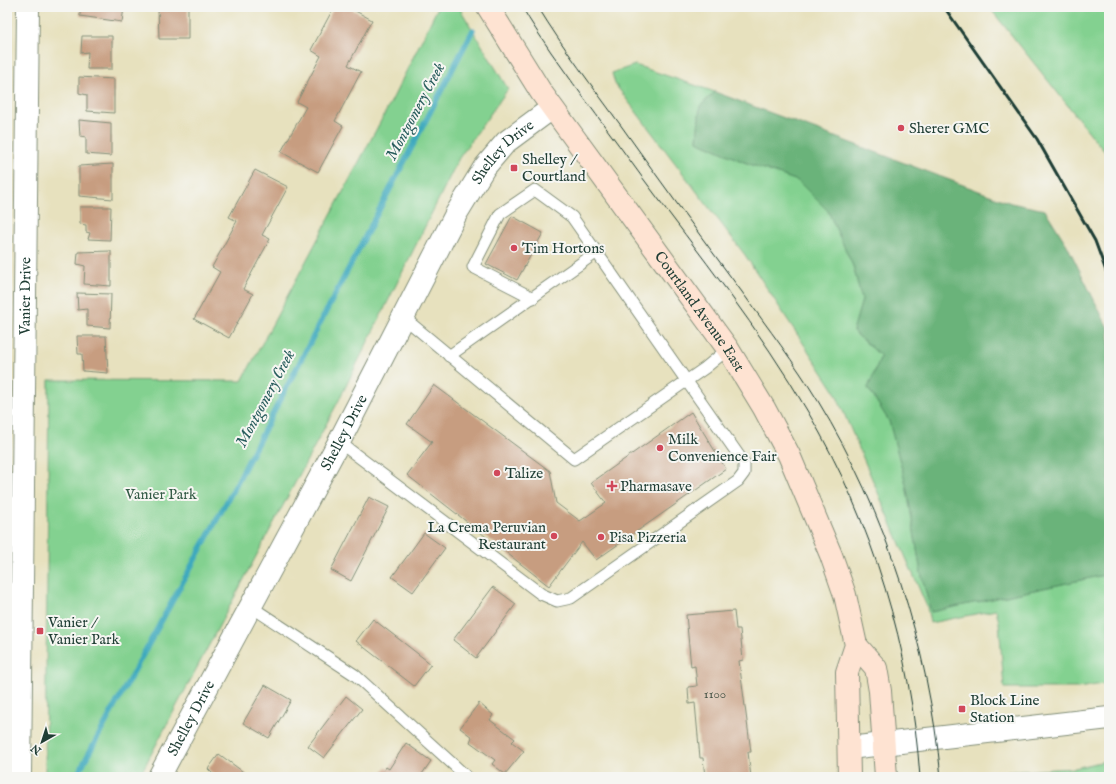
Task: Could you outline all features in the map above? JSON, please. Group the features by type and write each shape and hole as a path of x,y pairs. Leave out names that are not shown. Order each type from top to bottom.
{"main road":[{"name":"Courtland Avenue East","path":"488,7 552,108 728,349 764,408 789,455 816,515 845,595 856,645 876,668 880,691 886,777"},
{"path":"849,777 847,672 856,645"}],"street":[{"name":"Vanier Drive","path":"20,777 28,7"},
{"name":"Shelley Drive","path":"159,777 339,442 456,214 484,168 506,142 552,108"},
{"path":"848,748 1109,718"}],"lane":[{"path":"339,442 542,594 557,601 571,598 738,481 744,473 744,463 687,380 572,217 535,190 500,214 473,267 533,298"},
{"path":"449,356 597,252"},
{"path":"403,317 574,459 687,380 728,349"},
{"path":"250,606 356,675 467,777"}],"green space":[{"name":"Vanier Park","path":"438,7 459,7 508,89 459,158 338,402 139,777 45,777 49,380 242,381 392,100"},
{"path":"989,7 1109,7 1109,157"},
{"path":"635,65 715,92 700,106 697,141 744,162 798,181 828,211 853,266 862,300 853,331 881,356 868,388 889,421 906,484 921,573 931,612 1109,574 1109,683 1078,688 1004,688 999,622 996,610 930,623 927,607 834,390 745,255 615,84 612,73"},
{"path":"715,92 1011,203 1045,210 1067,245 1109,330 1109,574 931,612 921,573 906,484 889,421 868,388 881,356 853,331 862,300 853,266 828,211 798,181 744,162 697,141 700,106"},
{"path":"1109,760 1109,777 1002,777 1003,772 1075,768"}],"building":[{"path":"80,7 124,7 122,22 80,16"},
{"path":"158,7 188,7 188,39 159,39"},
{"path":"334,7 348,7 372,20 348,65 361,72 335,121 343,126 318,172 281,152 306,107 297,102 321,56 311,50"},
{"path":"82,36 112,36 112,69 87,69 88,52 81,53"},
{"path":"79,77 114,79 114,113 87,111 87,95 79,93"},
{"path":"79,120 111,123 111,156 86,154 86,137 80,136"},
{"path":"113,164 113,199 79,196 79,166"},
{"path":"255,170 288,187 262,235 270,239 243,289 253,294 229,338 194,319 220,272 212,267 237,221 229,217"},
{"path":"80,207 111,207 110,240 88,239 90,233 86,232 86,225 80,224"},
{"name":"Tim Hortons","path":"512,216 543,233 517,280 486,264"},
{"path":"111,251 111,286 84,284 85,266 77,264 78,252"},
{"path":"77,293 111,294 110,328 87,326 87,309 78,310"},
{"path":"77,336 106,336 108,373 83,371 82,354 78,354"},
{"path":"434,385 550,471 556,503 580,521 606,503 591,483 691,412 726,469 596,560 582,542 549,586 407,475 432,442 407,424"},
{"path":"369,497 389,507 351,581 331,570"},
{"path":"424,533 445,548 413,592 392,577"},
{"path":"493,587 516,604 476,658 453,640"},
{"path":"734,611 736,629 740,629 743,660 739,661 751,752 748,752 751,777 705,777 703,758 700,758 695,703 689,704 688,687 697,686 695,666 691,667 686,615"},
{"path":"373,619 431,664 414,686 356,641"},
{"path":"265,685 291,700 269,738 243,723"},
{"path":"346,696 362,709 324,758 308,746"},
{"path":"479,703 493,715 490,720 515,739 512,742 524,751 505,774 492,764 495,760 470,742 472,737 460,728"},
{"path":"406,743 431,761 420,777 379,777 386,767 389,769"},
{"path":"219,754 246,774 244,777 214,777 215,776 208,769"}],"waterway":[{"name":"Montgomery Creek","path":"76,777 232,492 473,30"}],"tram line":[{"path":"522,7 573,83 770,351 808,412 831,454 852,498 870,543 885,588 898,635 908,682 920,777"},
{"path":"538,7 578,67 791,359 843,444 884,535 915,630 935,728 941,777"}],"railway":[{"path":"944,7 1037,139 1095,241 1109,279"}],"place":[{"name":"Sherer GMC","path":"901,128"},
{"name":"Shelley / Courtland","path":"514,168"},
{"name":"Tim Hortons","path":"514,248"},
{"name":"Milk Convenience Fair","path":"660,448"},
{"name":"Talize","path":"497,473"},
{"name":"Pharmasave","path":"612,486"},
{"name":"La Crema Peruvian Restaurant","path":"554,536"},
{"name":"Pisa Pizzeria","path":"601,537"},
{"name":"Vanier / Vanier Park","path":"40,631"},
{"name":"Block Line Station","path":"962,709"}]}
